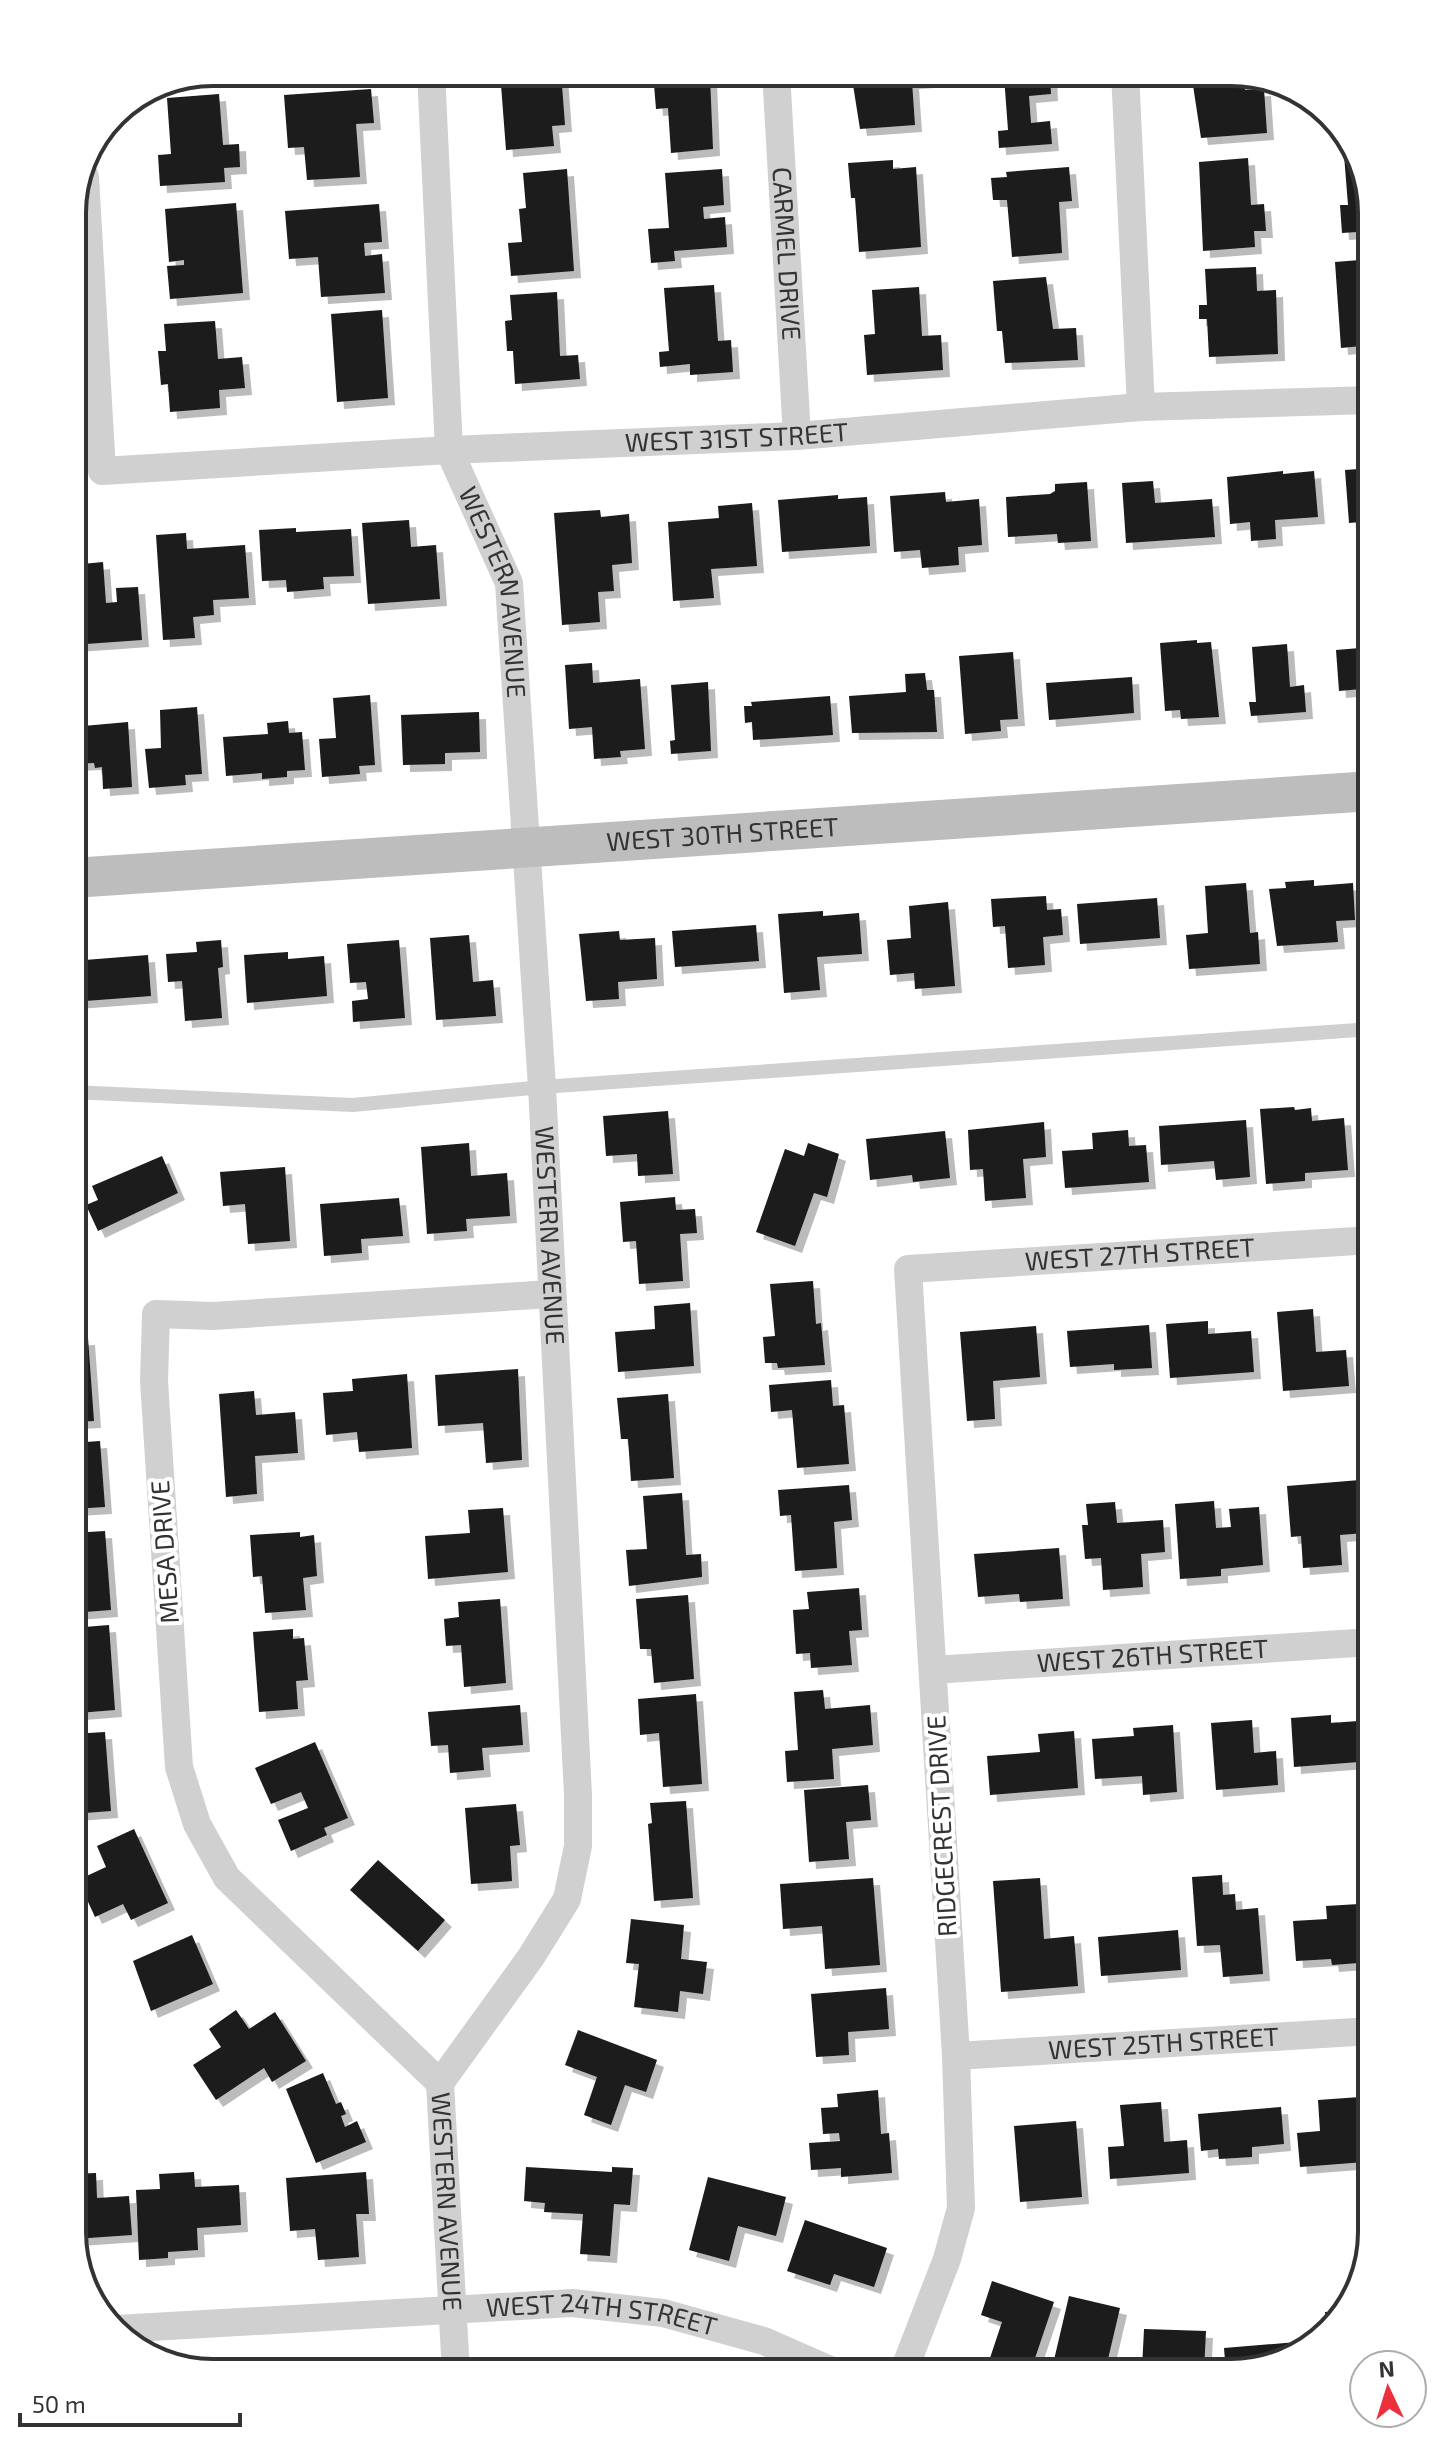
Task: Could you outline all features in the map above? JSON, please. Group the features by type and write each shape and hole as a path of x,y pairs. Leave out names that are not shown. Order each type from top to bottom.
{"main road":[{"name":"WEST 30TH STREET","path":"86,877 1358,792"}],"street":[{"name":"WESTERN AVENUE","path":"432,86 449,450 509,583 542,1087 578,1846 567,1899 531,1957 440,2083 456,2359"},
{"name":"CARMEL DRIVE","path":"777,86 797,436"},
{"path":"1126,86 1141,407"},
{"name":"WEST 31ST STREET","path":"86,202 102,471 449,450 797,436 1141,407 1358,400"},
{"name":"WEST 27TH STREET","path":"908,1269 1358,1241"},
{"name":"RIDGECREST DRIVE","path":"908,1269 956,2056 961,2208 947,2259 908,2359"},
{"name":"MESA DRIVE","path":"440,2083 227,1878 197,1824 179,1767 154,1381 156,1314 213,1316 550,1294"},
{"name":"WEST 26TH STREET","path":"933,1670 1358,1643"},
{"name":"WEST 25TH STREET","path":"956,2056 1358,2032"},
{"name":"WEST 24TH STREET","path":"130,2328 572,2303 663,2313 764,2341 805,2359"}],"lane":[{"path":"86,1093 353,1105 542,1087 1358,1030"}],"building":[{"path":"501,86 562,86 565,125 552,126 554,146 506,150"},
{"path":"654,86 710,86 713,149 671,153 668,108 656,109"},
{"path":"853,86 912,86 915,125 860,129"},
{"path":"1005,86 1051,86 1051,94 1029,96 1031,123 1050,121 1052,144 999,148 998,131 1008,130"},
{"path":"1193,86 1239,86 1245,87 1245,90 1264,91 1267,133 1201,138"},
{"path":"371,89 374,123 356,124 360,177 307,180 304,147 288,148 284,95"},
{"path":"219,94 223,145 239,144 240,167 224,168 225,182 160,186 158,155 171,154 167,98"},
{"path":"1344,155 1354,180 1358,232 1342,233 1340,205 1348,205"},
{"path":"1248,158 1251,205 1264,204 1266,231 1254,231 1255,247 1203,251 1199,162"},
{"path":"893,160 893,169 916,167 921,247 859,252 855,198 851,198 848,163"},
{"path":"1069,167 1072,201 1059,202 1062,253 1012,257 1007,200 993,200 991,178 1007,177 1006,172"},
{"path":"567,169 574,271 511,276 508,243 522,242 519,209 526,208 523,173"},
{"path":"722,169 724,205 703,207 704,219 725,217 727,247 674,251 675,261 651,263 648,229 669,228 665,173"},
{"path":"236,203 243,293 170,299 167,266 184,265 184,260 169,262 165,209"},
{"path":"379,204 382,242 364,243 365,256 382,254 385,293 321,297 318,257 289,259 285,211"},
{"path":"1358,260 1358,346 1341,348 1335,262"},
{"path":"1256,267 1257,291 1276,290 1278,354 1209,357 1207,319 1199,319 1199,305 1207,305 1205,269"},
{"path":"1046,277 1053,329 1076,328 1078,360 1005,363 1002,331 997,331 993,281"},
{"path":"714,285 718,341 731,340 733,372 690,375 690,364 660,367 659,352 669,351 664,288"},
{"path":"919,287 922,336 941,335 943,370 867,375 864,335 875,334 872,290"},
{"path":"557,292 560,356 578,355 580,379 515,384 513,351 507,351 505,321 512,320 510,295"},
{"path":"382,310 388,398 337,402 331,314"},
{"path":"215,321 218,359 242,357 245,388 219,390 220,408 170,412 168,384 161,385 158,351 166,351 164,324"},
{"path":"1358,469 1358,522 1349,523 1345,470"},
{"path":"1283,471 1283,474 1314,471 1318,517 1275,520 1276,539 1251,541 1250,522 1230,524 1227,477"},
{"path":"1153,481 1155,503 1212,499 1215,537 1126,543 1122,483"},
{"path":"1087,482 1091,541 1058,543 1057,534 1008,537 1006,497 1050,494 1055,491 1055,484"},
{"path":"945,492 946,502 979,499 982,545 958,547 959,565 922,568 920,550 894,552 890,496"},
{"path":"838,495 838,499 867,497 870,546 782,552 778,500"},
{"path":"752,503 757,566 711,569 714,598 673,601 668,522 719,518 718,506"},
{"path":"600,510 601,517 629,514 632,563 612,565 614,591 598,592 600,622 562,625 554,513"},
{"path":"409,520 411,547 436,545 440,599 368,604 362,523"},
{"path":"296,528 296,532 351,529 354,576 323,577 324,589 287,592 286,580 262,581 259,530"},
{"path":"186,533 187,549 245,545 249,598 213,600 214,615 193,617 195,638 163,640 156,535"},
{"path":"103,562 106,603 117,602 116,588 138,587 142,640 86,644 86,564"},
{"path":"1197,640 1197,643 1211,642 1219,717 1181,719 1180,710 1165,711 1160,643"},
{"path":"1287,644 1290,687 1304,685 1306,712 1251,716 1249,702 1256,702 1252,647"},
{"path":"1358,648 1358,689 1339,691 1336,650"},
{"path":"1013,652 1018,719 1000,720 1001,731 965,734 959,656"},
{"path":"592,663 593,683 640,679 645,749 620,751 621,757 594,759 592,727 569,729 565,665"},
{"path":"925,673 927,690 934,690 937,732 852,733 849,696 906,692 905,674"},
{"path":"1132,677 1134,713 1049,720 1046,683"},
{"path":"708,682 711,751 671,754 670,741 675,740 671,685"},
{"path":"370,695 375,765 359,766 360,774 322,777 319,739 336,738 333,698"},
{"path":"830,696 833,735 753,740 752,722 745,723 744,706 752,706 751,702"},
{"path":"197,707 202,774 185,775 186,785 149,788 145,749 161,748 160,710"},
{"path":"479,712 480,752 445,753 445,764 403,765 401,715"},
{"path":"288,721 289,733 302,732 305,770 287,771 287,777 262,779 262,773 226,776 223,737 268,734 267,723"},
{"path":"128,722 132,787 103,789 102,767 95,768 94,763 86,763 86,726"},
{"path":"1314,880 1314,886 1353,883 1355,920 1336,921 1338,942 1277,946 1269,889 1286,888 1285,882"},
{"path":"1246,883 1250,933 1258,932 1260,964 1189,969 1186,935 1208,933 1205,886"},
{"path":"1046,896 1047,910 1061,909 1063,935 1043,937 1045,965 1008,968 1005,926 993,927 991,899"},
{"path":"1157,898 1160,938 1080,944 1077,904"},
{"path":"948,902 955,986 915,989 914,973 890,975 887,940 911,938 909,906"},
{"path":"823,911 823,916 859,913 862,954 817,957 820,990 784,993 778,914"},
{"path":"756,925 759,961 675,967 672,931"},
{"path":"619,931 620,940 655,938 657,979 618,982 619,999 586,1001 579,934"},
{"path":"469,935 473,982 493,980 496,1016 436,1020 430,938"},
{"path":"221,940 223,967 218,968 222,1018 185,1021 182,981 168,982 166,954 197,952 196,942"},
{"path":"399,940 405,1018 353,1022 352,1001 368,999 366,982 350,983 347,944"},
{"path":"288,952 288,959 324,956 327,996 247,1003 244,955"},
{"path":"148,955 151,996 86,1001 86,960"},
{"path":"1294,1107 1295,1110 1311,1108 1312,1121 1344,1118 1348,1170 1305,1173 1305,1181 1266,1184 1260,1109"},
{"path":"668,1111 673,1174 638,1176 637,1154 606,1156 603,1116"},
{"path":"1246,1120 1250,1177 1216,1180 1214,1161 1161,1165 1159,1126"},
{"path":"1044,1122 1046,1157 1023,1159 1026,1198 985,1201 983,1169 970,1170 968,1130"},
{"path":"1128,1130 1129,1146 1146,1145 1149,1182 1065,1188 1062,1151 1093,1149 1092,1133"},
{"path":"945,1131 950,1178 913,1182 912,1175 870,1180 866,1139"},
{"path":"469,1143 471,1176 507,1173 510,1216 466,1219 467,1231 427,1234 421,1147"},
{"path":"808,1143 839,1154 827,1197 814,1193 795,1246 756,1232 785,1149 804,1156"},
{"path":"162,1156 178,1193 98,1231 86,1205 98,1200 92,1186"},
{"path":"285,1167 290,1241 248,1244 245,1204 223,1206 220,1172"},
{"path":"675,1197 676,1210 695,1209 697,1233 680,1234 683,1281 639,1284 636,1241 623,1242 620,1202"},
{"path":"399,1198 403,1236 361,1239 362,1253 324,1256 320,1204"},
{"path":"813,1281 816,1324 821,1323 825,1365 778,1368 777,1363 765,1363 763,1337 775,1336 770,1284"},
{"path":"690,1303 694,1366 618,1372 615,1332 655,1329 654,1306"},
{"path":"1313,1309 1316,1352 1346,1350 1349,1386 1283,1391 1277,1312"},
{"path":"1208,1321 1208,1334 1251,1331 1254,1372 1170,1378 1166,1324"},
{"path":"1149,1325 1152,1368 1114,1370 1114,1364 1070,1367 1067,1331"},
{"path":"1036,1326 1040,1377 993,1381 995,1419 967,1421 960,1332"},
{"path":"88,1338 94,1421 86,1421"},
{"path":"518,1369 522,1460 486,1463 483,1423 438,1426 435,1375"},
{"path":"407,1374 412,1448 359,1452 357,1432 326,1435 323,1393 353,1391 352,1379"},
{"path":"831,1380 833,1406 844,1405 849,1464 797,1468 792,1410 771,1412 769,1385"},
{"path":"254,1391 256,1415 295,1412 298,1453 255,1456 257,1494 226,1497 219,1394"},
{"path":"668,1394 674,1478 631,1481 628,1439 621,1439 617,1398"},
{"path":"100,1441 105,1507 86,1508 86,1442"},
{"path":"1358,1480 1358,1534 1340,1535 1342,1565 1303,1568 1301,1536 1291,1537 1287,1486"},
{"path":"849,1485 852,1520 834,1522 837,1568 795,1571 791,1515 780,1516 778,1490"},
{"path":"682,1493 686,1555 701,1554 702,1577 629,1586 626,1550 647,1549 643,1496"},
{"path":"1214,1501 1216,1528 1231,1527 1229,1509 1259,1507 1263,1565 1221,1569 1221,1576 1180,1579 1175,1504"},
{"path":"1115,1502 1117,1523 1163,1520 1165,1552 1141,1554 1143,1587 1103,1590 1101,1558 1085,1559 1082,1525 1088,1525 1086,1504"},
{"path":"503,1508 508,1572 428,1579 425,1536 470,1533 468,1510"},
{"path":"105,1531 111,1610 86,1612 86,1532"},
{"path":"300,1532 300,1537 314,1535 317,1576 303,1578 306,1610 265,1613 262,1576 253,1577 250,1535"},
{"path":"1059,1548 1063,1599 1020,1602 1019,1594 978,1597 974,1554"},
{"path":"859,1588 862,1630 849,1631 852,1665 811,1668 810,1653 796,1654 793,1610 809,1609 807,1592"},
{"path":"688,1595 694,1679 654,1683 651,1649 640,1649 636,1599"},
{"path":"500,1599 506,1683 464,1687 461,1645 446,1646 444,1619 459,1617 458,1602"},
{"path":"109,1625 115,1710 86,1712 86,1627"},
{"path":"293,1629 293,1639 304,1638 308,1680 296,1681 298,1709 259,1712 253,1632"},
{"path":"823,1690 825,1709 870,1705 873,1745 832,1749 834,1779 787,1782 785,1751 798,1750 794,1692"},
{"path":"696,1694 702,1784 663,1787 659,1733 640,1735 638,1699"},
{"path":"520,1705 523,1745 482,1748 484,1770 450,1773 448,1745 431,1746 428,1712"},
{"path":"1331,1715 1331,1723 1358,1721 1358,1762 1294,1767 1291,1718"},
{"path":"1252,1720 1254,1753 1276,1751 1278,1785 1216,1790 1211,1723"},
{"path":"1173,1725 1177,1792 1143,1795 1142,1776 1095,1779 1092,1739 1134,1736 1133,1728"},
{"path":"1074,1731 1078,1788 990,1795 987,1756 1040,1752 1038,1734"},
{"path":"105,1732 111,1811 86,1813 86,1733"},
{"path":"315,1742 348,1818 324,1828 327,1835 291,1851 278,1820 308,1808 301,1792 271,1804 255,1768"},
{"path":"868,1785 871,1820 846,1822 849,1859 809,1862 804,1790"},
{"path":"686,1801 693,1898 654,1901 648,1824 652,1823 650,1803"},
{"path":"516,1804 520,1845 510,1846 512,1881 471,1884 465,1808"},
{"path":"134,1829 168,1903 131,1920 123,1904 95,1917 86,1897 86,1876 106,1867 97,1846"},
{"path":"378,1860 445,1920 418,1951 350,1890"},
{"path":"1222,1875 1223,1895 1235,1894 1236,1910 1258,1908 1263,1974 1223,1977 1220,1945 1197,1946 1192,1877"},
{"path":"873,1878 880,1965 825,1969 822,1926 783,1929 780,1884"},
{"path":"1040,1878 1044,1939 1074,1936 1078,1986 1001,1992 993,1881"},
{"path":"1358,1904 1358,1963 1332,1965 1331,1959 1296,1961 1293,1921 1327,1919 1326,1906"},
{"path":"631,1919 684,1925 681,1959 707,1962 703,1994 680,1991 678,2012 634,2007 639,1964 626,1963"},
{"path":"1178,1930 1181,1970 1101,1976 1098,1937"},
{"path":"192,1935 213,1984 151,2011 133,1961"},
{"path":"886,1988 889,2029 848,2032 849,2055 816,2057 811,1994"},
{"path":"236,2010 249,2029 275,2012 306,2061 272,2082 264,2068 216,2100 193,2065 221,2047 209,2029"},
{"path":"578,2030 657,2060 646,2092 625,2085 611,2125 584,2115 597,2077 565,2065"},
{"path":"323,2073 336,2104 341,2102 346,2114 341,2116 345,2127 357,2121 366,2142 316,2163 286,2089"},
{"path":"878,2090 881,2134 889,2133 892,2173 841,2177 841,2168 811,2170 809,2143 840,2141 839,2133 823,2134 821,2108 838,2107 837,2094"},
{"path":"1358,2097 1358,2163 1300,2167 1297,2133 1320,2131 1318,2100"},
{"path":"1161,2102 1164,2142 1187,2140 1189,2173 1110,2179 1108,2147 1124,2146 1120,2105"},
{"path":"1281,2107 1284,2144 1252,2147 1252,2157 1219,2159 1218,2149 1201,2151 1198,2114"},
{"path":"1076,2121 1082,2197 1020,2202 1014,2126"},
{"path":"526,2167 612,2172 612,2167 633,2168 630,2205 614,2204 610,2256 580,2254 583,2214 544,2212 545,2203 524,2201"},
{"path":"194,2172 195,2187 239,2185 241,2225 197,2228 198,2250 168,2252 168,2258 139,2260 136,2190 160,2189 159,2174"},
{"path":"366,2172 369,2214 356,2214 359,2257 318,2260 315,2229 290,2231 286,2178"},
{"path":"86,2173 96,2173 97,2198 129,2196 132,2235 86,2238"},
{"path":"708,2177 786,2197 776,2236 738,2226 729,2261 689,2250"},
{"path":"805,2220 887,2248 874,2287 834,2274 830,2285 787,2271"},
{"path":"992,2281 1054,2302 1035,2359 990,2359 1002,2322 981,2315"},
{"path":"1069,2296 1120,2308 1108,2359 1054,2359"},
{"path":"1144,2329 1206,2331 1205,2359 1142,2359"},
{"path":"1293,2342 1256,2357 1225,2359 1224,2348"}]}
